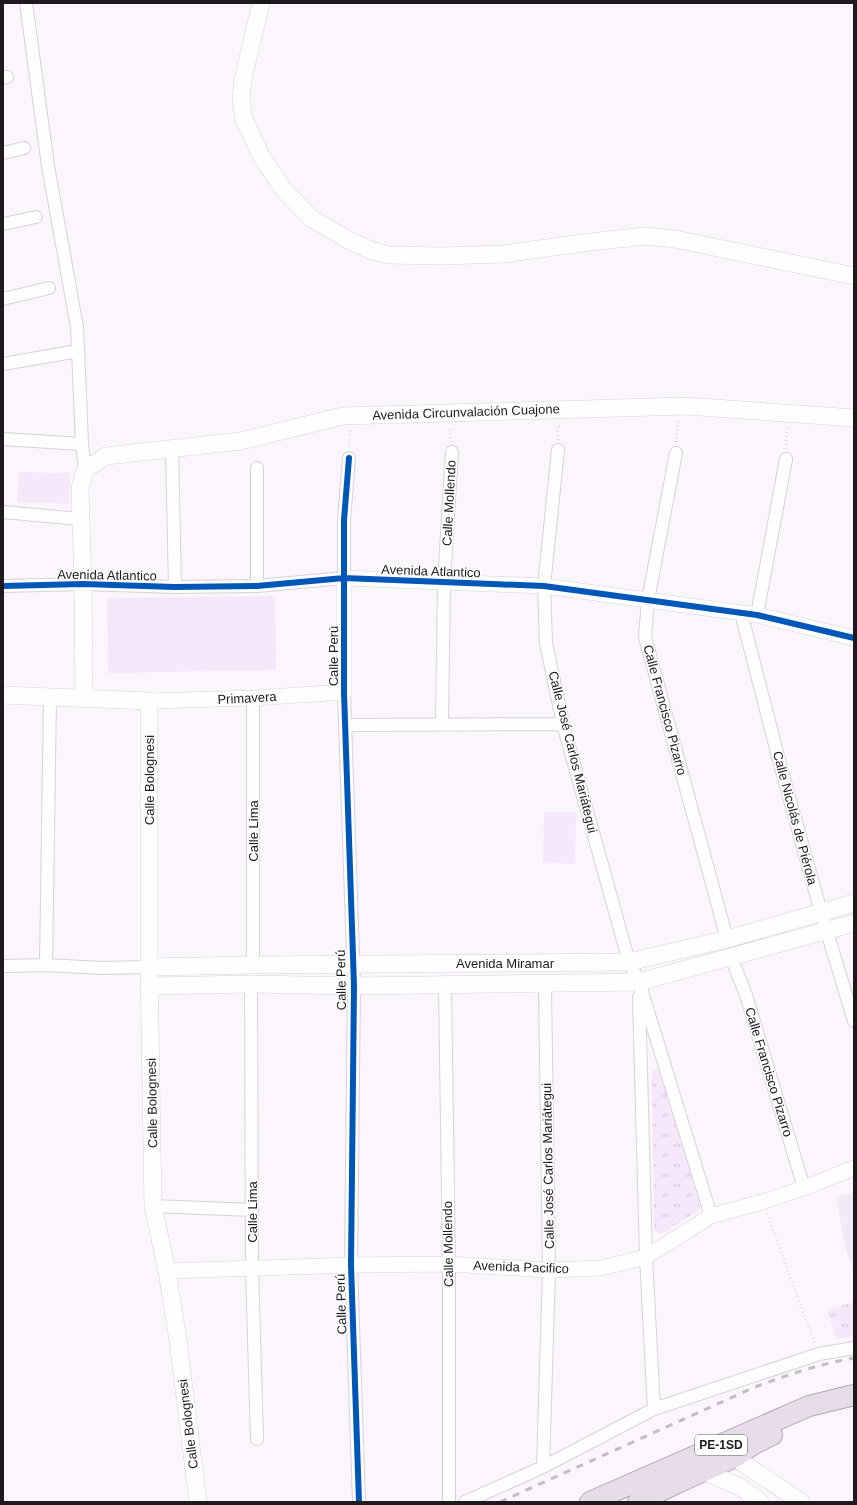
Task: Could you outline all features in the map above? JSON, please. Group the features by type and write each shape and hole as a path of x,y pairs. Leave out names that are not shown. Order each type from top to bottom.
{"highway":[{"name":"PE-1SD","path":"590,1502 809,1406 854,1394"},
{"name":"PE-1SD","path":"647,1500 735,1456 754,1444 815,1415 830,1409 854,1405"}],"main road":[{"path":"261,3 243,79 241,100 244,119 261,156 283,189 311,218 350,242 388,255 443,256 503,254 646,236 675,239 854,276"},
{"name":"Avenida Circunvalación Cuajone","path":"85,470 106,456 172,450 241,441 348,415 678,406 854,418"},
{"path":"84,698 80,488 85,470"},
{"path":"3,695 149,701"},
{"name":"Calle Bolognesi","path":"149,701 149,967 153,1206 167,1271 178,1340 198,1502"},
{"name":"Avenida Miramar","path":"149,967 629,962 727,939 854,903"},
{"name":"Avenida Miramar","path":"150,986 251,984 354,986 639,982 854,923"},
{"path":"718,1446 735,1456 801,1502"},
{"path":"684,1461 740,1487 760,1502"}],"street":[{"path":"26,3 48,166 77,327 82,444 85,470"},
{"path":"3,153 24,148"},
{"path":"3,224 36,218"},
{"path":"3,299 49,288"},
{"path":"3,364 78,351"},
{"path":"3,439 82,444"},
{"path":"172,450 175,587"},
{"name":"Calle José Carlos Mariátegui","path":"558,450 544,586 546,643 563,724 629,962 639,982 711,1216"},
{"name":"Calle Mollendo","path":"442,724 444,582 452,452"},
{"name":"Calle Francisco Pizarro","path":"676,453 648,600 645,637 727,939"},
{"name":"Calle Perú","path":"349,458 344,520 344,692 352,964 354,986 351,1265 359,1502"},
{"path":"757,615 786,459"},
{"path":"257,586 258,468"},
{"path":"3,512 80,519"},
{"name":"Avenida Atlantico","path":"3,586 83,584 175,587 257,586 344,578 544,586 757,615 854,637"},
{"name":"Calle Nicolás de Piérola","path":"741,613 780,764 821,912 854,1021"},
{"name":"Primavera","path":"149,701 253,698 344,692"},
{"path":"46,965 50,697"},
{"name":"Calle Lima","path":"253,698 253,965"},
{"path":"346,725 563,724"},
{"name":"Calle Francisco Pizarro","path":"731,957 746,995 804,1188"},
{"path":"3,966 46,965 102,968 149,967"},
{"path":"639,982 646,1257 654,1410"},
{"name":"Calle Lima","path":"251,984 252,1268 257,1439"},
{"name":"Calle José Carlos Mariátegui","path":"542,1467 549,1270 545,984"},
{"name":"Calle Mollendo","path":"445,985 449,1264 449,1502"},
{"name":"Avenida Pacifico","path":"167,1271 351,1265 449,1264 549,1270 601,1268 646,1257 711,1216 762,1202 804,1188 854,1168"},
{"path":"153,1206 252,1210"},
{"path":"465,1502 542,1467 654,1410 819,1354 854,1348"},
{"path":"642,1479 647,1500"}],"path":[{"path":"676,453 678,406"},
{"path":"556,409 556,419 565,422 565,425 557,426 558,450"},
{"path":"786,459 787,414"},
{"path":"348,415 349,422 356,424 356,427 349,430 350,445 344,447 344,451 349,458"},
{"path":"762,1202 819,1354"}],"shaded area":[{"path":"854,1192 854,1273 846,1250 836,1197"}],"green space":[{"path":"19,472 70,473 69,504 17,502"},
{"path":"275,596 276,670 108,673 107,598"},
{"path":"544,812 576,812 575,864 543,863"},
{"path":"657,1069 662,1071 702,1199 699,1210 661,1234 654,1231 652,1070"},
{"path":"854,1297 854,1336 837,1339 827,1310 853,1302"}],"railway":[{"path":"500,1502 755,1387 804,1370 854,1358"}],"cycle path":[{"path":"349,458 344,520 344,692 354,986 351,1265 359,1502"},
{"path":"3,586 83,584 175,587 257,586 344,578 544,586 757,615 854,638"}]}
